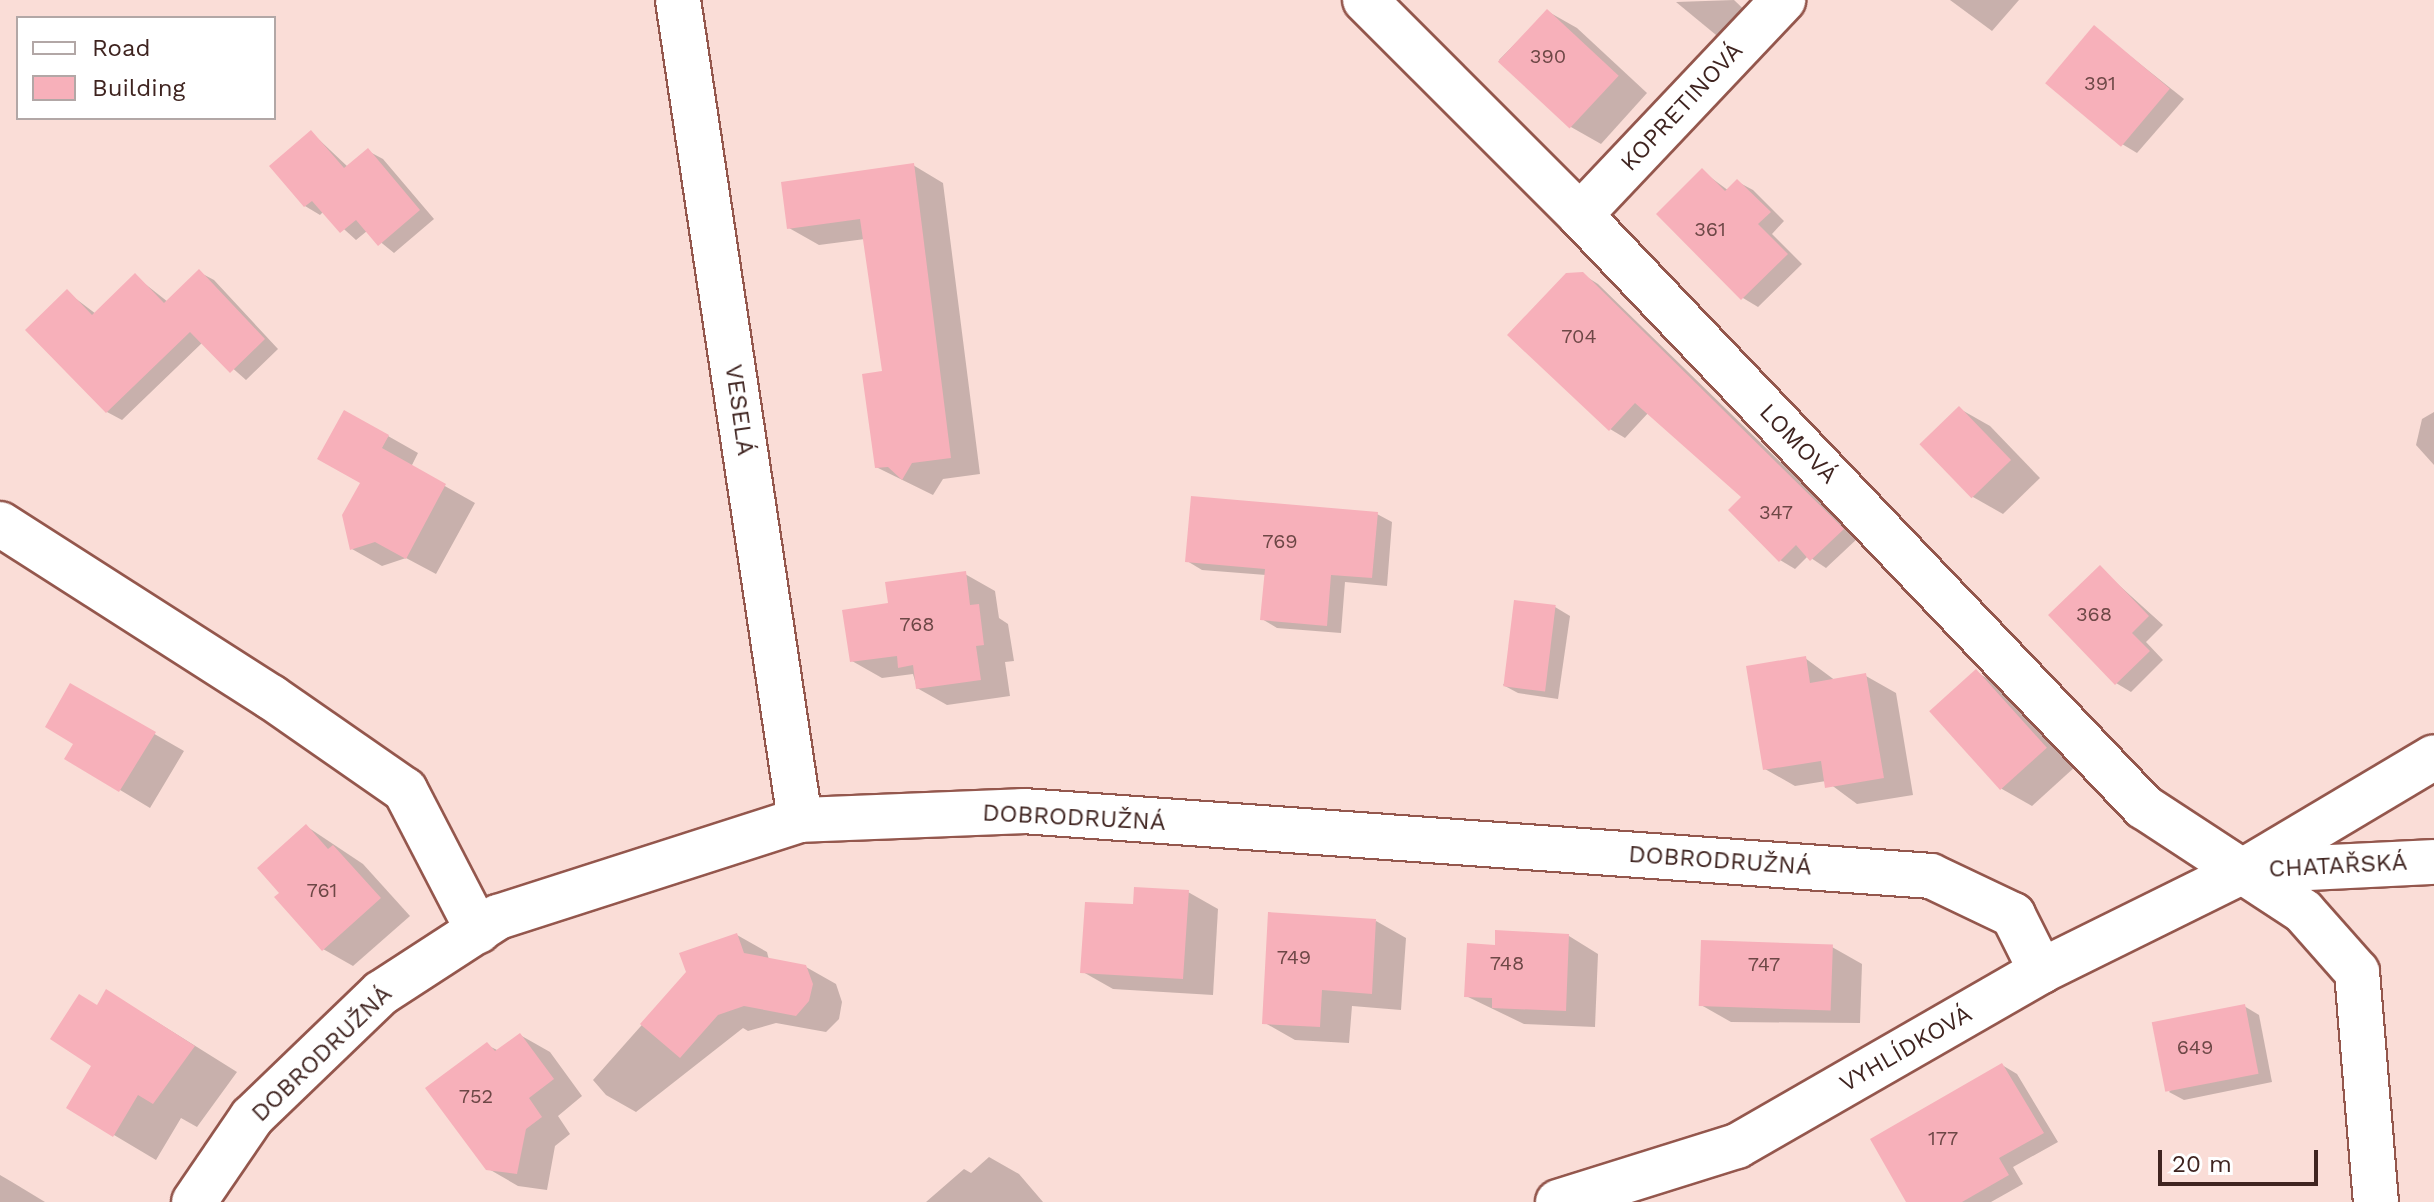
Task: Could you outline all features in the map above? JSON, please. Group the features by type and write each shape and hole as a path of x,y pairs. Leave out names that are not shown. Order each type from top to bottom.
{"street":[{"name":"VESELÁ","path":"678,0 800,820"},
{"name":"LOMOVÁ","path":"1365,0 1580,215 2144,807 2243,871"},
{"name":"KOPRETINOVÁ","path":"1580,215 1783,0"},
{"path":"0,524 271,697 405,790 478,931"},
{"name":"VYHLÍDKOVÁ","path":"1558,1202 1737,1146 2041,971 2243,871 2434,757"},
{"name":"DOBRODRUŽNÁ","path":"194,1202 252,1117 381,993 498,917 800,820 1023,811 1931,876 2013,915 2041,971"},
{"name":"CHATAŘSKÁ","path":"2243,871 2434,862"},
{"path":"2243,871 2303,911 2357,972 2376,1202"}],"building":[{"path":"1547,9 1619,76 1570,128 1498,62"},
{"path":"2094,25 2170,89 2121,147 2045,83"},
{"path":"311,130 344,168 368,148 420,210 378,246 356,220 340,233 312,201 304,207 269,166"},
{"path":"914,163 951,458 912,463 902,480 888,467 875,468 862,374 882,371 860,219 787,229 781,182"},
{"path":"1702,168 1725,191 1737,179 1771,212 1758,224 1788,254 1741,300 1656,214"},
{"path":"199,269 265,339 230,373 190,332 106,413 25,330 67,289 92,315 135,273 164,303"},
{"path":"1583,272 1844,529 1810,561 1796,545 1779,562 1728,510 1741,497 1635,403 1609,431 1507,335 1566,273"},
{"path":"1959,406 2011,460 1972,498 1919,444"},
{"path":"344,410 389,435 382,448 446,484 406,559 375,542 350,550 342,515 360,483 317,459"},
{"path":"1191,496 1378,512 1372,578 1331,575 1327,626 1260,620 1265,569 1185,562"},
{"path":"2100,565 2149,616 2132,633 2150,651 2115,685 2048,615"},
{"path":"966,571 970,605 979,604 984,645 976,646 981,680 916,689 913,665 898,668 897,656 850,662 842,610 888,603 885,582"},
{"path":"1514,600 1556,605 1545,691 1503,686"},
{"path":"1806,656 1810,683 1866,673 1884,778 1825,788 1821,761 1763,770 1746,666"},
{"path":"1976,669 2047,748 2000,790 1929,711"},
{"path":"70,683 156,732 119,792 64,759 73,744 45,727"},
{"path":"306,824 328,849 333,845 381,898 322,951 274,897 279,893 257,868"},
{"path":"1134,887 1189,890 1183,979 1080,973 1085,902 1133,904"},
{"path":"1268,912 1376,919 1372,994 1322,990 1320,1027 1262,1024"},
{"path":"1495,930 1569,934 1566,1011 1492,1008 1492,998 1464,997 1467,943 1495,945"},
{"path":"737,933 744,953 806,965 813,984 809,1001 796,1016 744,1006 718,1015 680,1058 640,1024 686,972 679,953"},
{"path":"1701,940 1833,945 1831,1011 1699,1006"},
{"path":"106,989 195,1046 153,1104 138,1095 113,1137 66,1108 91,1066 50,1039 79,994 97,1005"},
{"path":"2245,1004 2259,1074 2165,1092 2152,1022"},
{"path":"520,1033 554,1079 529,1098 542,1117 526,1129 517,1174 486,1170 425,1088 487,1042 495,1051"},
{"path":"2002,1063 2044,1133 1999,1158 2009,1175 1962,1202 1906,1202 1870,1139"}]}
